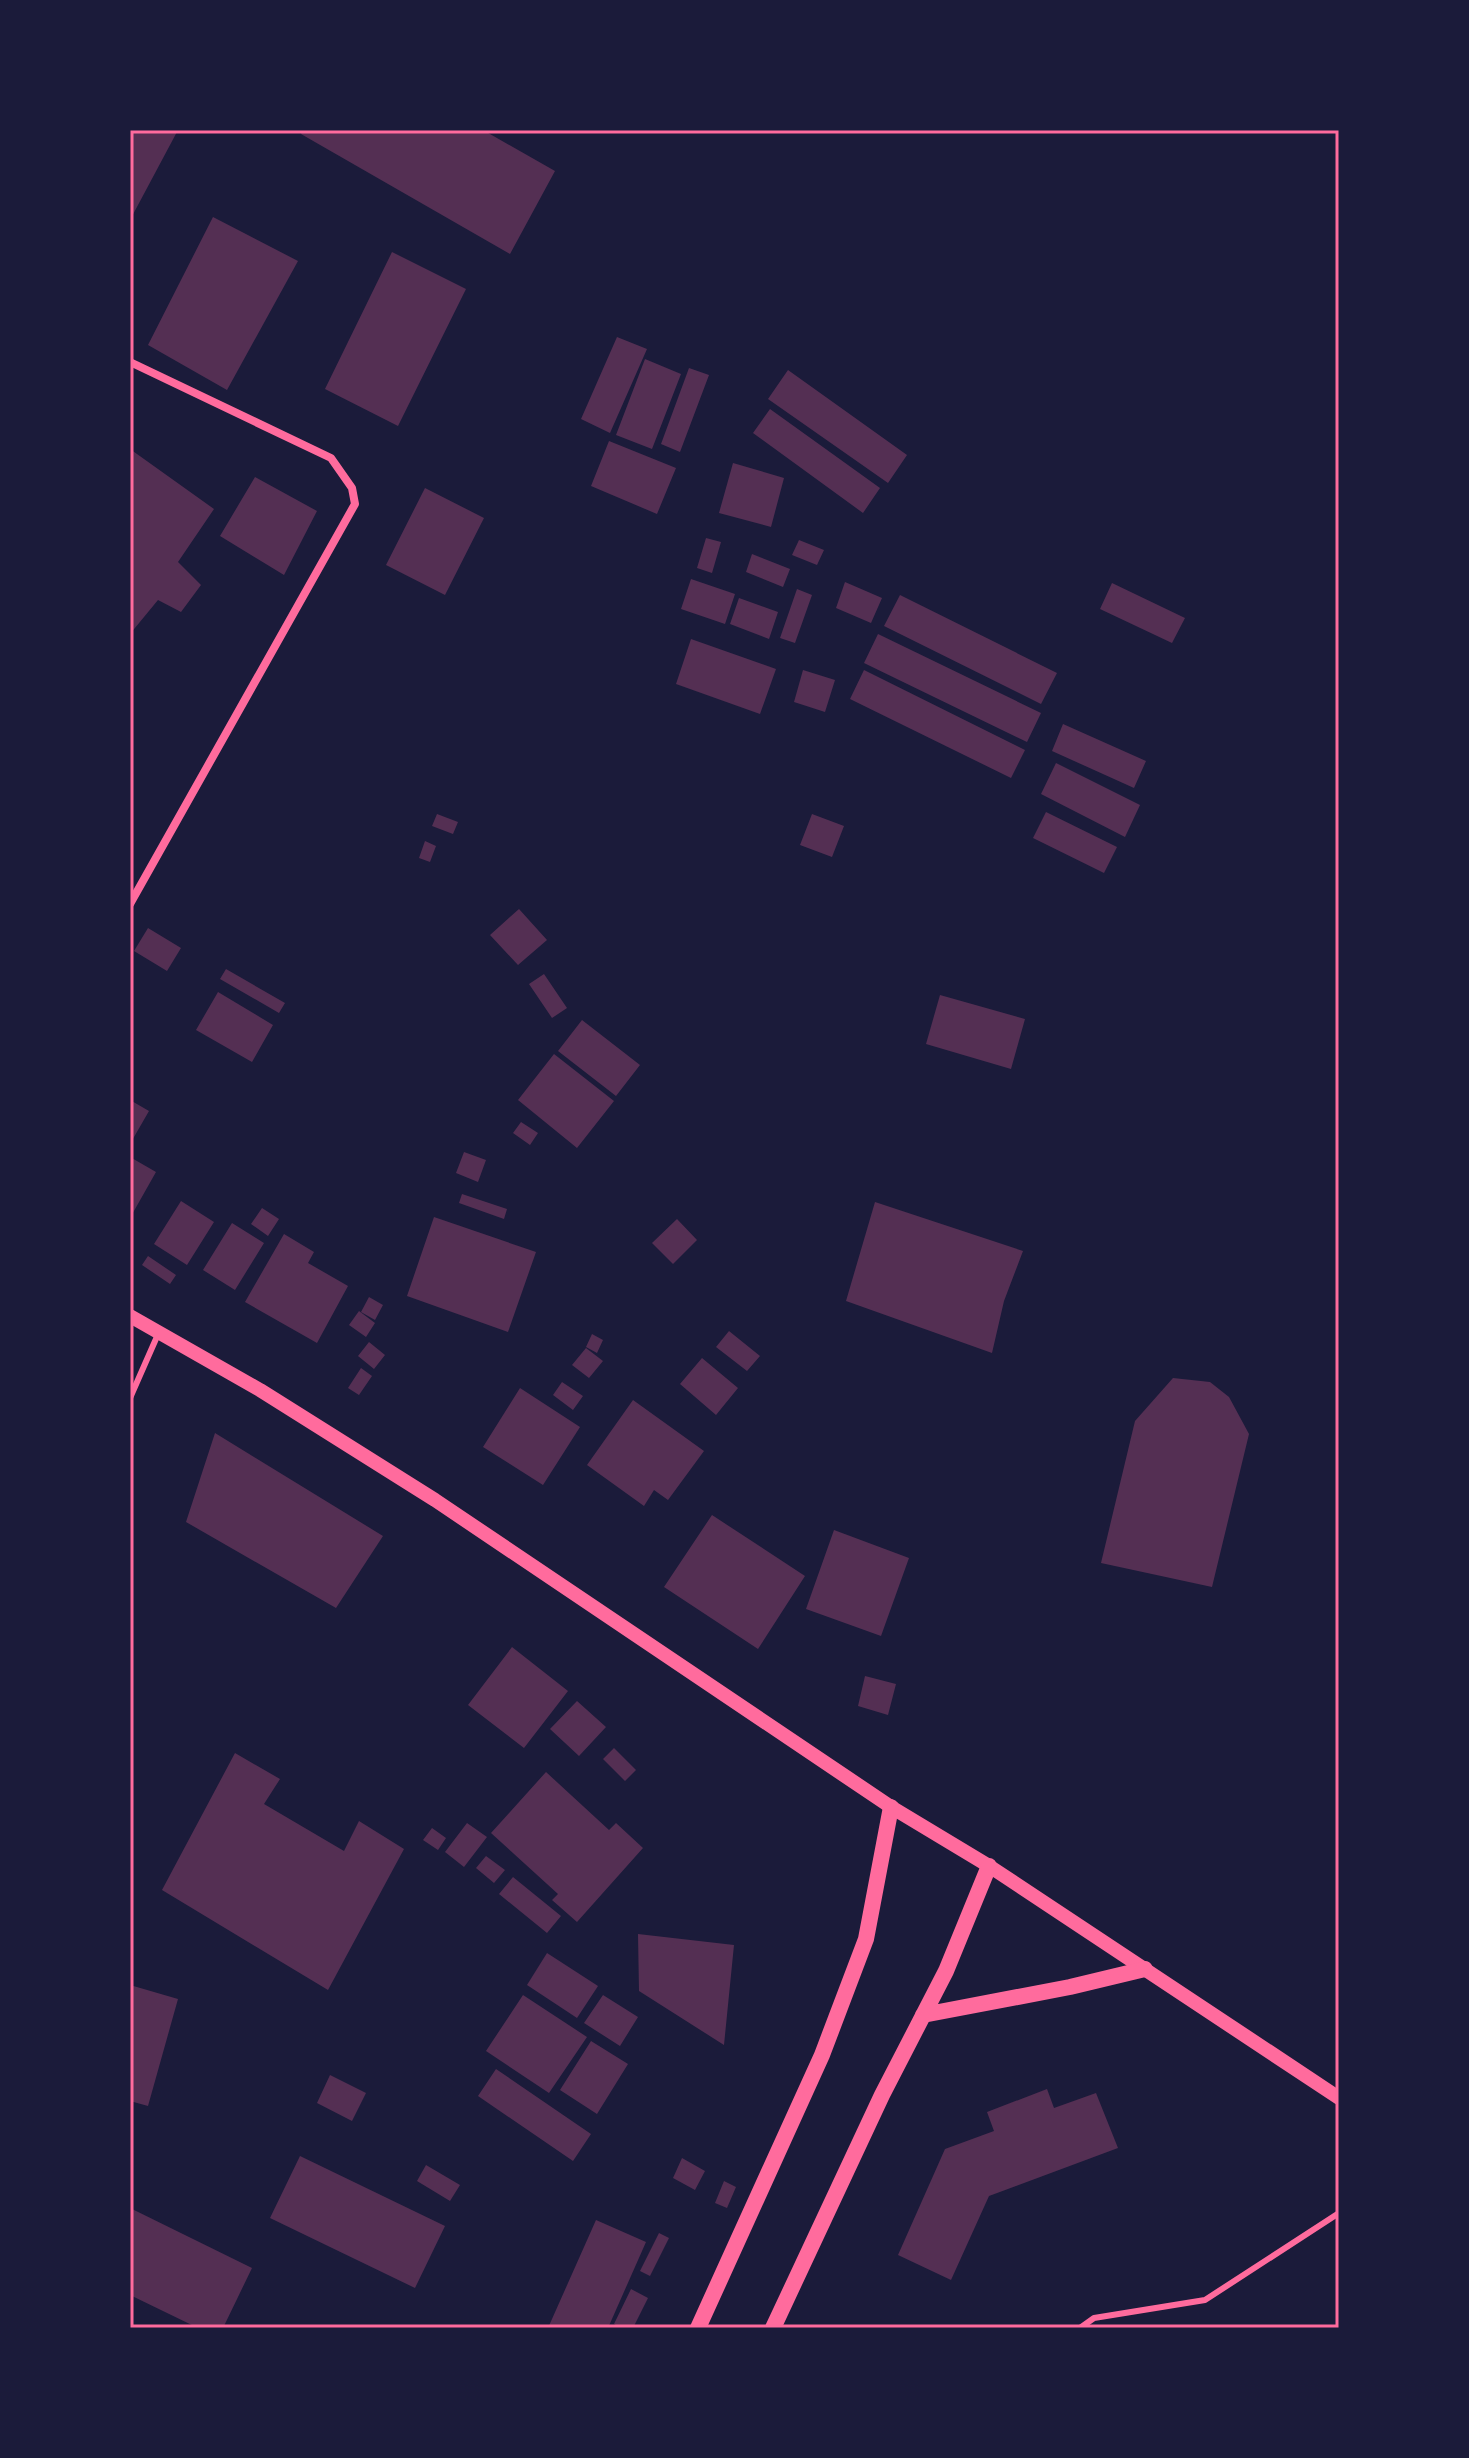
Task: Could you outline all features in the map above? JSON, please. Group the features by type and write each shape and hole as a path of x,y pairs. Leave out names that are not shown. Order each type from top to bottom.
{"main road":[{"path":"698,2328 822,2055 866,1939 891,1807"},
{"path":"773,2328 882,2095 946,1971 989,1866"},
{"path":"923,2015 1070,1987 1145,1969"}],"street":[{"path":"130,362 331,458 352,488 355,504 130,904"},
{"path":"130,1316 260,1390 435,1500 891,1807 989,1866 1339,2098"}],"lane":[{"path":"130,1398 159,1332"},
{"path":"1080,2328 1094,2318 1205,2300 1339,2213"}],"building":[{"path":"130,130 178,130 130,220"},
{"path":"303,130 483,130 555,171 510,254 301,134"},
{"path":"213,217 298,261 227,390 148,345"},
{"path":"392,252 466,289 398,426 325,389"},
{"path":"617,337 647,349 610,433 581,419"},
{"path":"645,359 681,374 652,449 616,435"},
{"path":"689,368 709,375 680,452 661,444"},
{"path":"788,370 907,455 888,483 768,399"},
{"path":"770,409 880,488 863,513 753,433"},
{"path":"609,441 676,468 657,514 591,486"},
{"path":"130,449 214,509 178,562 201,585 181,612 158,600 130,634"},
{"path":"733,463 784,478 771,527 719,513"},
{"path":"255,477 317,511 284,575 220,536"},
{"path":"425,488 484,518 445,595 386,565"},
{"path":"706,538 721,542 712,573 697,568"},
{"path":"799,540 824,550 817,565 792,555"},
{"path":"752,554 790,569 783,587 746,572"},
{"path":"691,579 735,594 725,624 681,609"},
{"path":"845,582 882,598 871,623 836,608"},
{"path":"1112,583 1185,618 1172,643 1100,609"},
{"path":"797,589 812,595 795,643 780,638"},
{"path":"900,595 1057,673 1041,704 884,626"},
{"path":"739,598 778,612 769,639 730,624"},
{"path":"878,634 1041,713 1027,742 864,663"},
{"path":"691,639 776,669 760,714 676,684"},
{"path":"803,670 835,680 825,712 794,702"},
{"path":"864,670 1025,750 1011,778 850,699"},
{"path":"1063,724 1146,761 1134,788 1052,751"},
{"path":"1056,763 1140,805 1125,837 1041,794"},
{"path":"1046,812 1117,847 1104,873 1033,838"},
{"path":"437,814 458,822 453,834 432,826"},
{"path":"812,814 844,826 832,857 800,845"},
{"path":"425,841 436,846 430,862 419,858"},
{"path":"519,909 547,940 518,965 490,935"},
{"path":"148,928 181,948 167,971 134,951"},
{"path":"226,969 285,1003 279,1013 220,979"},
{"path":"544,974 567,1008 552,1018 529,984"},
{"path":"218,992 273,1025 252,1062 196,1030"},
{"path":"940,995 1025,1019 1011,1069 926,1044"},
{"path":"582,1020 640,1065 616,1096 558,1051"},
{"path":"554,1054 614,1101 577,1148 518,1100"},
{"path":"130,1100 149,1111 130,1144"},
{"path":"521,1122 538,1133 530,1145 513,1133"},
{"path":"464,1152 486,1160 478,1182 456,1173"},
{"path":"130,1157 156,1172 130,1218"},
{"path":"462,1194 507,1209 504,1219 459,1203"},
{"path":"181,1201 214,1222 187,1265 154,1244"},
{"path":"875,1202 1023,1251 1004,1301 992,1353 846,1301"},
{"path":"262,1208 279,1219 268,1236 251,1224"},
{"path":"434,1217 536,1252 508,1332 407,1296"},
{"path":"677,1219 697,1240 673,1264 652,1243"},
{"path":"232,1223 264,1243 235,1290 203,1270"},
{"path":"284,1234 314,1252 308,1263 348,1286 317,1343 245,1302"},
{"path":"148,1256 176,1275 170,1284 142,1265"},
{"path":"369,1297 383,1305 375,1320 361,1312"},
{"path":"359,1311 375,1323 366,1337 349,1325"},
{"path":"729,1331 760,1356 747,1371 716,1347"},
{"path":"592,1334 603,1340 597,1353 586,1347"},
{"path":"369,1342 385,1355 374,1369 358,1356"},
{"path":"586,1348 603,1361 589,1378 572,1365"},
{"path":"702,1358 738,1388 716,1415 680,1384"},
{"path":"361,1368 372,1376 359,1395 348,1388"},
{"path":"1173,1378 1210,1382 1229,1397 1249,1434 1212,1587 1101,1563 1135,1421"},
{"path":"562,1382 583,1396 573,1410 553,1395"},
{"path":"520,1388 580,1427 543,1485 483,1447"},
{"path":"633,1400 704,1451 668,1500 654,1490 644,1506 587,1465"},
{"path":"215,1433 383,1536 336,1608 186,1522"},
{"path":"712,1515 805,1576 758,1649 664,1587"},
{"path":"834,1530 909,1558 881,1636 806,1609"},
{"path":"512,1647 568,1691 524,1748 468,1705"},
{"path":"865,1676 896,1684 888,1715 858,1706"},
{"path":"577,1701 606,1727 579,1756 550,1729"},
{"path":"614,1748 636,1770 625,1781 603,1759"},
{"path":"235,1753 280,1779 264,1804 344,1851 359,1821 404,1849 328,1990 162,1890"},
{"path":"546,1772 609,1830 616,1823 643,1848 577,1922 552,1900 558,1894 491,1833"},
{"path":"467,1823 487,1837 464,1867 445,1852"},
{"path":"432,1828 446,1838 438,1850 423,1840"},
{"path":"486,1856 505,1870 494,1883 476,1868"},
{"path":"513,1877 561,1916 547,1933 499,1894"},
{"path":"638,1934 734,1945 724,2045 639,1991"},
{"path":"547,1953 598,1986 577,2018 527,1985"},
{"path":"130,1985 178,1999 148,2106 130,2101"},
{"path":"523,1995 587,2037 549,2093 486,2051"},
{"path":"603,1995 638,2017 620,2046 584,2023"},
{"path":"591,2041 628,2064 597,2114 560,2090"},
{"path":"496,2069 591,2134 573,2161 478,2096"},
{"path":"330,2075 366,2093 352,2121 317,2103"},
{"path":"1047,2089 1054,2108 1096,2093 1118,2148 989,2196 951,2280 898,2255 945,2149 994,2131 987,2112"},
{"path":"300,2156 445,2226 415,2288 270,2218"},
{"path":"682,2158 705,2171 695,2190 673,2178"},
{"path":"426,2165 460,2185 450,2201 417,2181"},
{"path":"724,2181 736,2187 727,2208 715,2203"},
{"path":"130,2208 252,2268 223,2328 198,2328 130,2295"},
{"path":"596,2220 646,2242 608,2328 548,2328"},
{"path":"659,2233 669,2238 650,2276 640,2271"},
{"path":"631,2289 648,2298 633,2328 621,2328 614,2324"}]}
